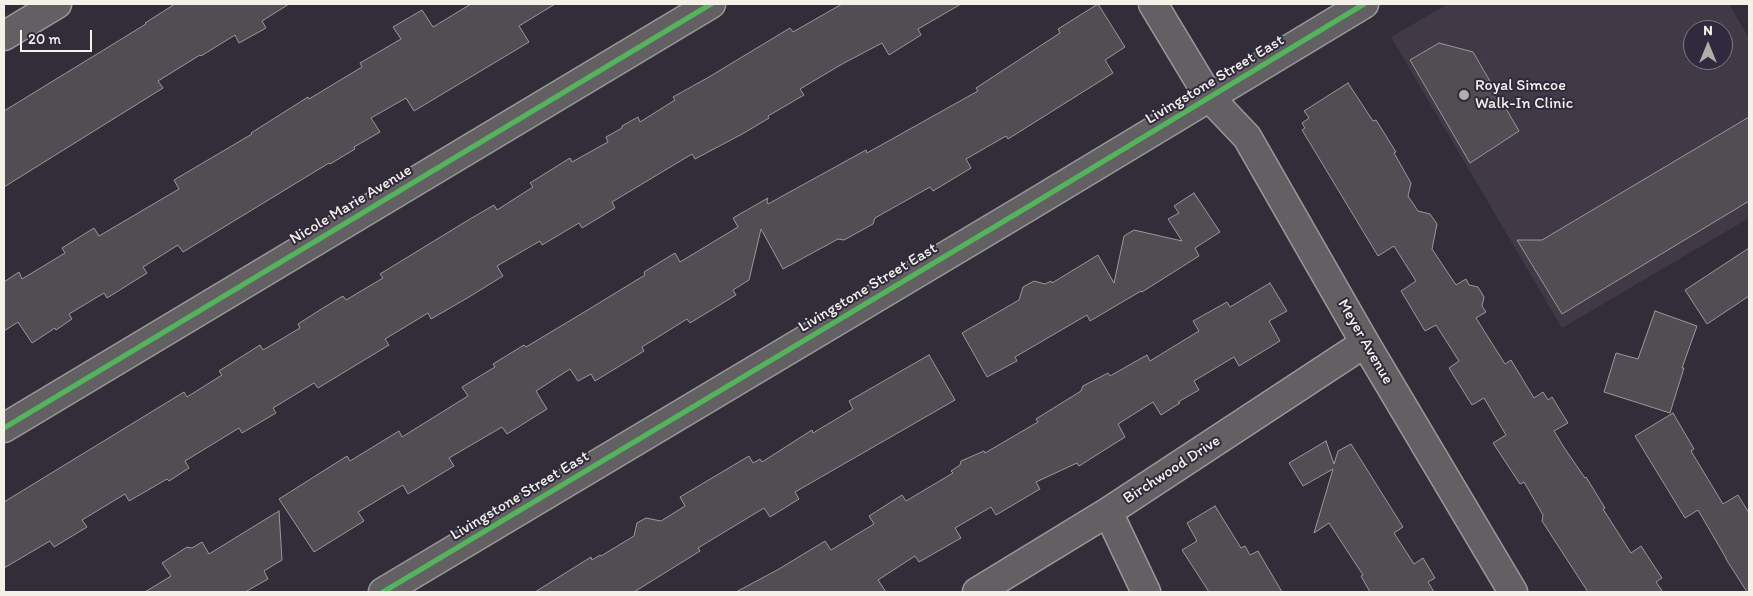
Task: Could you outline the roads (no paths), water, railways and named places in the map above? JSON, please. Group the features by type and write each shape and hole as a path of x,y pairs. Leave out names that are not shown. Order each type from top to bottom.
{"street":[{"path":"4,36 57,4"},
{"name":"Nicole Marie Avenue","path":"5,424 711,4"},
{"name":"Meyer Avenue","path":"1153,4 1210,97 1247,137 1365,343 1512,592"},
{"name":"Livingstone Street East","path":"383,592 1364,4"},
{"name":"Birchwood Drive","path":"977,592 1108,512 1365,343"},
{"path":"1108,512 1146,592"}],"place":[{"name":"Royal Simcoe Walk-In Clinic","path":"1464,95"}]}
